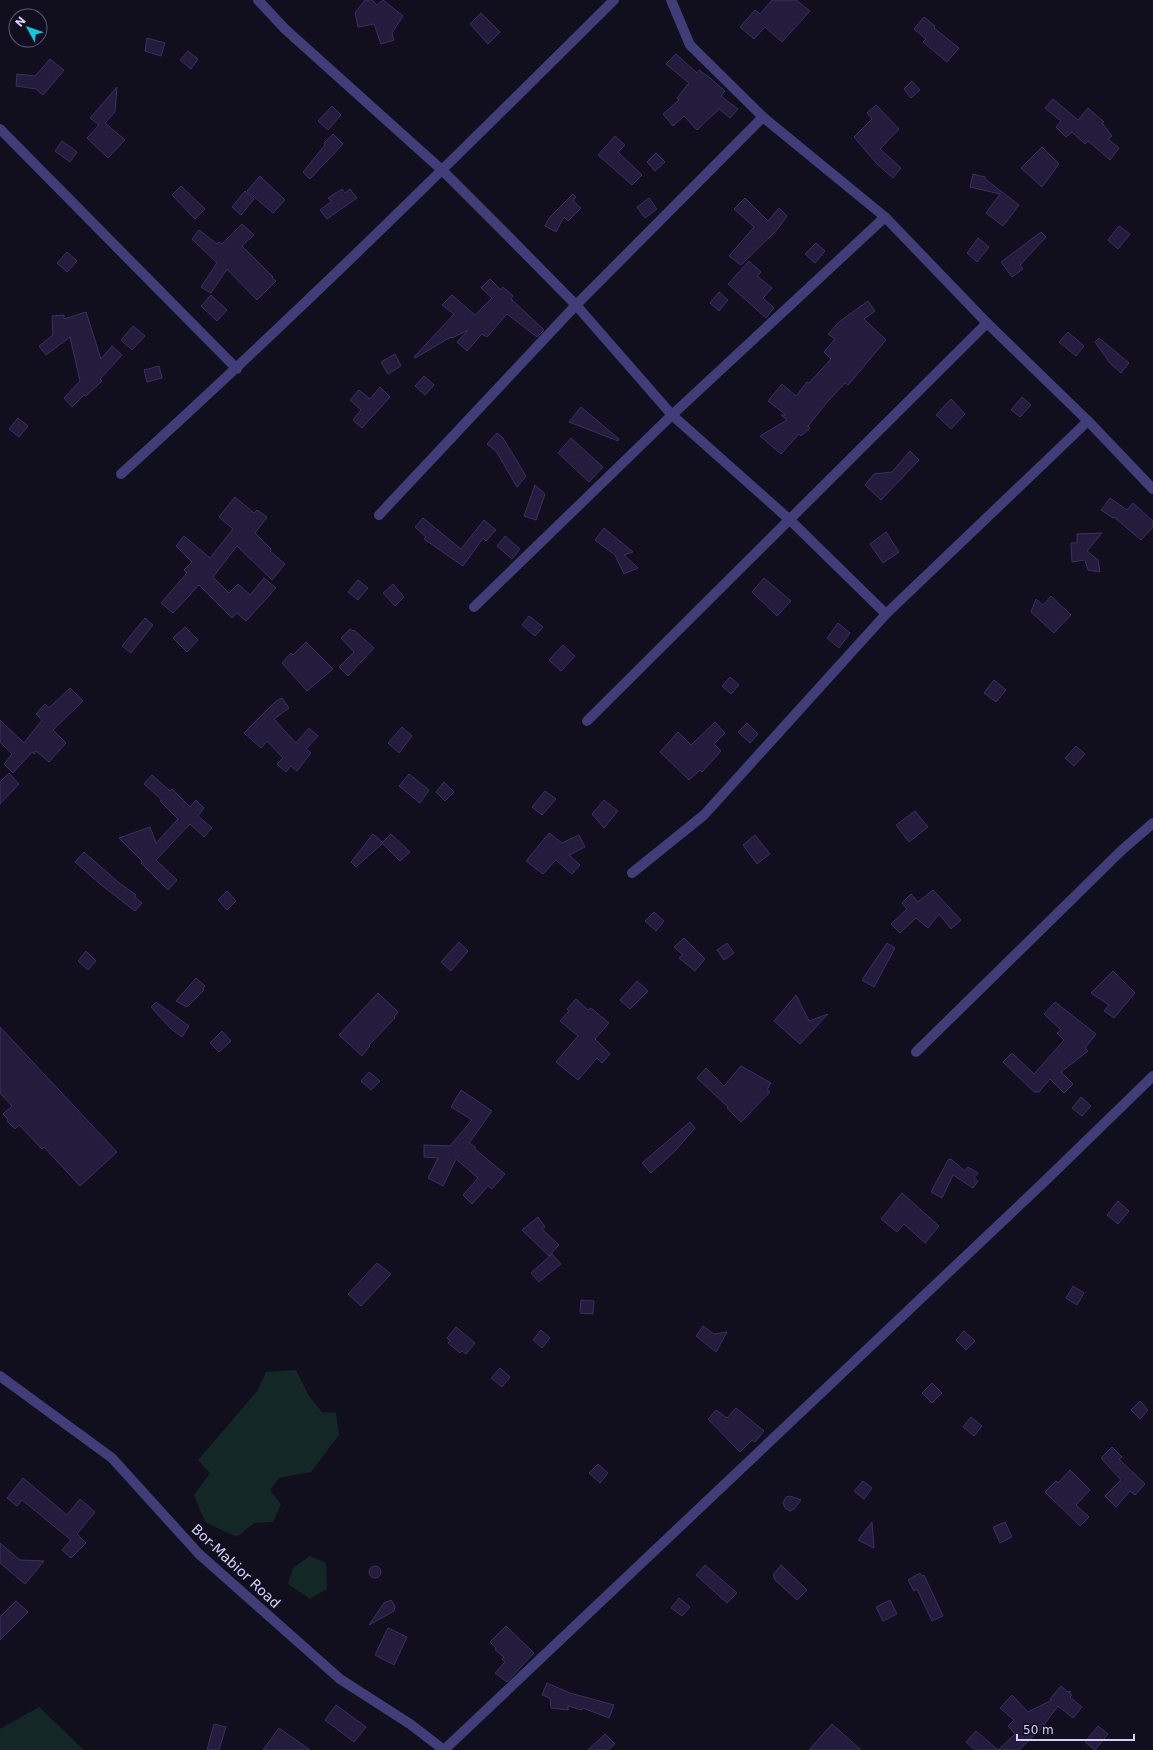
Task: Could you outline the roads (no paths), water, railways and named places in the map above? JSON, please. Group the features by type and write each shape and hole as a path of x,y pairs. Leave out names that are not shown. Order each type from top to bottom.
{"street":[{"path":"258,0 285,28 443,171 576,305 672,415 790,520 886,614"},
{"path":"121,474 237,369 443,171 614,0"},
{"path":"671,0 690,45 763,117 885,216 988,323 1088,421 1153,489"},
{"path":"378,515 576,305 763,117"},
{"path":"0,129 237,369"},
{"path":"474,607 672,415 885,216"},
{"path":"587,721 988,323"},
{"path":"632,873 704,815 886,614 1088,421"},
{"path":"916,1052 1122,850 1153,823"},
{"path":"444,1750 1045,1182 1153,1076"},
{"name":"Bor-Mabior Road","path":"0,1376 112,1458 200,1554 340,1680 410,1724 444,1750"}]}
